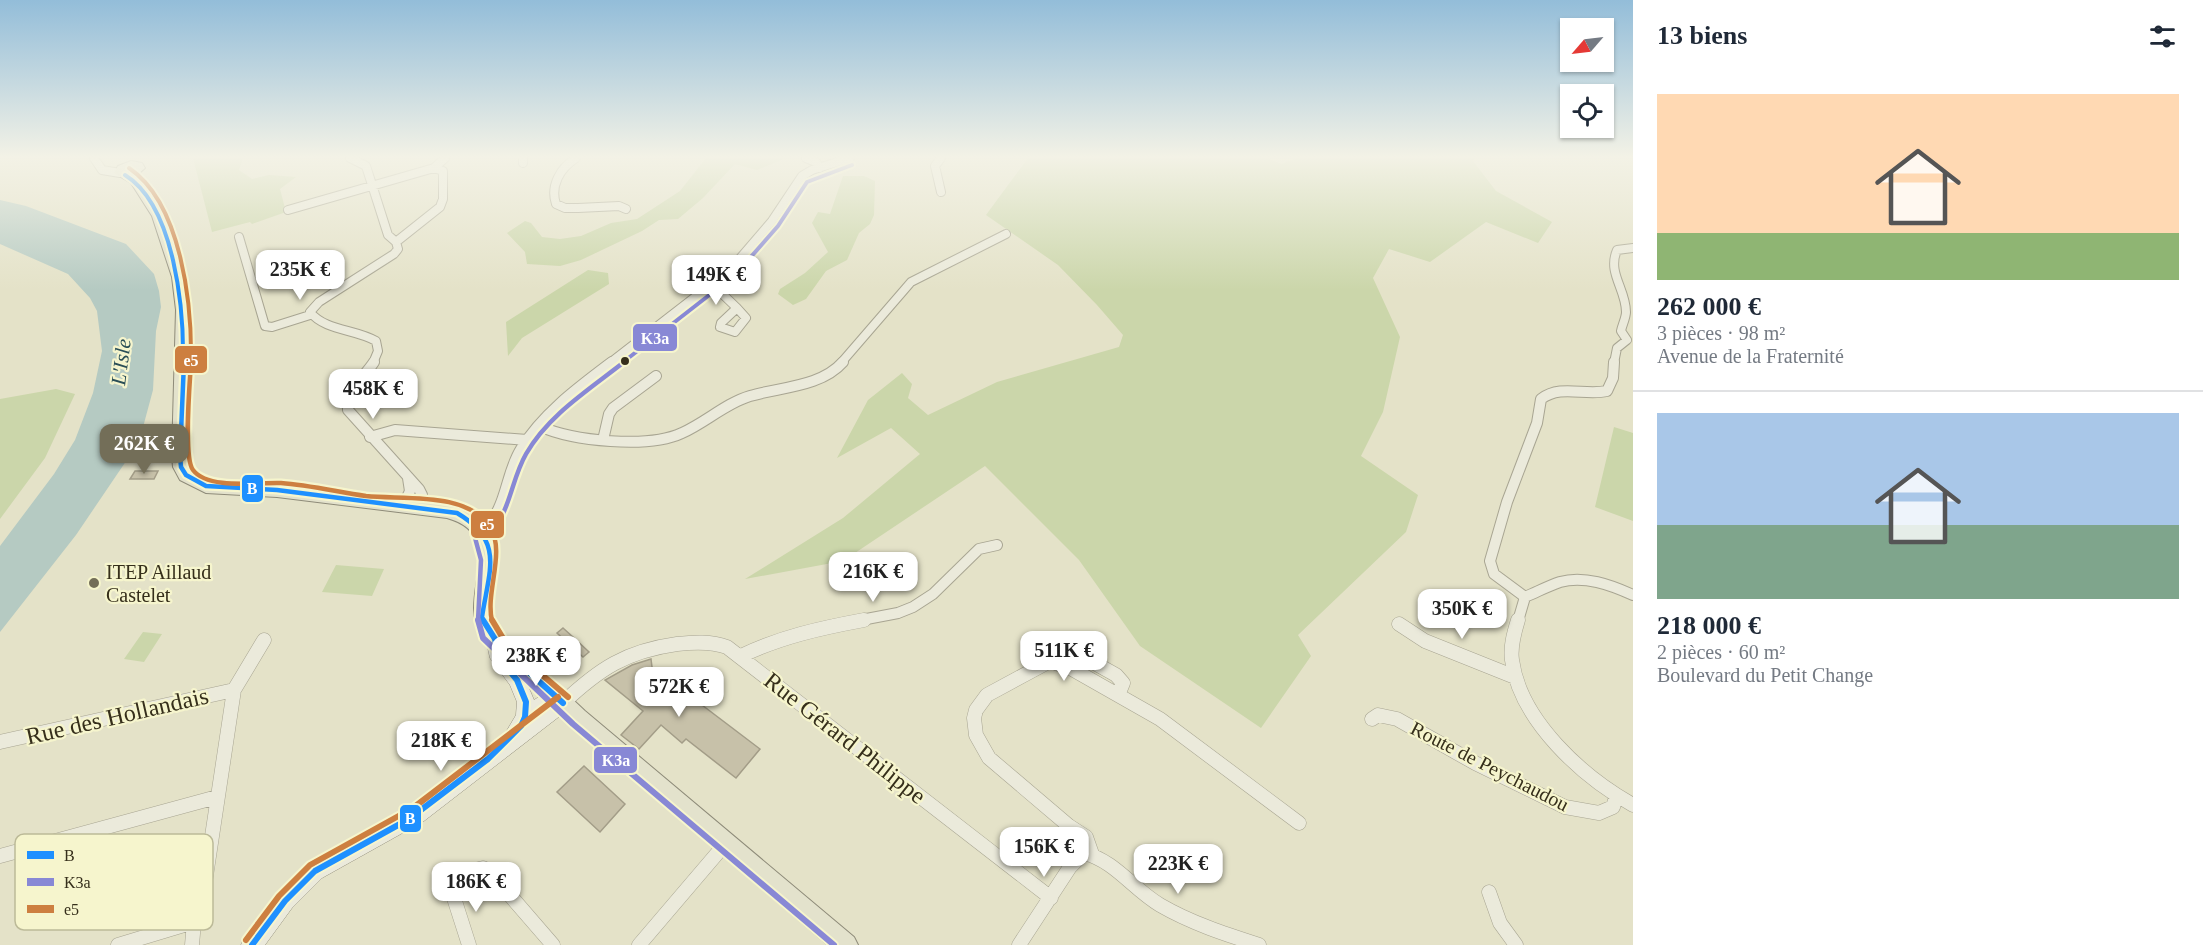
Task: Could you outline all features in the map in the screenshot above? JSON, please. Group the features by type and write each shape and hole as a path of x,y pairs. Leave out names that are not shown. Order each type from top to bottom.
{"main road":[{"path":"147,202 164,230 174,258 182,293 180,456 181,467 186,475 195,482 215,488 277,490 422,507 457,513 474,523 486,538 491,553 482,616 485,626 495,639 562,703 846,945"},
{"path":"495,639 499,658 517,680 524,694 525,717"},
{"path":"488,759 514,736 525,717 546,702 562,703"},
{"path":"252,945 285,901 310,876 327,863 417,814 562,703"}],"street":[{"path":"288,210 318,202"},
{"path":"310,315 313,306 394,254 398,249 396,243 388,235 378,202"},
{"path":"396,243 440,207 442,202"},
{"path":"556,202 569,209 621,205 626,209"},
{"path":"481,531 497,519 510,470 527,440 539,426 569,394 730,270 772,221 784,202"},
{"path":"539,426 572,437 663,441 683,433 747,397 825,377 840,365 911,282 1006,234"},
{"path":"239,237 265,326 272,327 310,315"},
{"path":"1630,341 1621,331 1626,311 1614,273 1613,259 1617,250 1633,248"},
{"path":"712,284 737,308"},
{"path":"310,315 315,319 367,334 376,341 379,349 376,359 351,390 346,404 351,415 422,495 422,507"},
{"path":"1630,341 1622,341 1617,346 1613,382 1607,391 1597,393 1559,391 1541,399 1537,423 1507,502 1490,561 1494,574 1526,597 1554,585 1581,580 1610,586 1633,595"},
{"path":"603,440 609,414 613,408 656,376"},
{"path":"370,437 395,430 527,440"},
{"path":"402,506 410,491 408,478"},
{"path":"741,656 766,644 825,627 898,613 913,607 933,594 979,549 997,545"},
{"name":"Route de Peychaudou","path":"1372,719 1378,716 1397,719 1475,763 1565,807 1599,813 1613,807 1616,797 1590,777 1548,734 1523,698 1511,658 1516,627 1526,597"},
{"path":"1399,624 1425,641 1515,677"},
{"path":"212,834 234,690 264,640"},
{"name":"Rue Gérard Philippe","path":"562,703 612,662 639,650 702,641 722,644 741,656 1051,898"},
{"path":"1092,854 1086,837 1069,826 989,758 981,748 973,725 975,712 986,695 1050,661 1060,663 1160,719 1299,824"},
{"name":"Rue des Hollandais","path":"0,742 234,690"},
{"path":"81,834 217,797"},
{"path":"1616,797 1633,805"},
{"path":"639,945 726,843"},
{"path":"0,856 15,852"},
{"path":"1018,945 1070,867 1084,853 1100,857 1158,904 1199,925 1259,945"},
{"path":"469,945 453,895 453,887 463,876 477,869 489,871 554,945"},
{"path":"1489,892 1500,923 1516,945"},
{"path":"118,945 168,930"},
{"path":"192,945 194,930"}],"green space":[{"path":"204,202 283,202 286,212 252,224 250,222 212,232"},
{"path":"663,202 698,202 678,219 659,220 642,231 581,260 560,266 527,264 525,252 507,233 525,221 531,223 542,237 560,239 581,236 611,223 637,219"},
{"path":"834,202 874,202 874,215 870,224 859,233 847,260 826,271 806,299 793,305 778,294 780,289 805,273 828,252 812,223 818,212 830,214"},
{"path":"996,202 1516,202 1552,222 1538,243 1486,222 1430,262 1389,249 1373,278 1400,337 1383,412 1361,456 1418,495 1406,532 1298,635 1311,656 1261,728 1140,646 1079,560 985,466 843,561 745,579 843,518 920,454 891,428 837,458 868,400 902,373 912,384 908,398 928,415 997,382 1119,347 1123,335 1058,265 986,215"},
{"path":"588,270 608,273 609,284 522,338 508,356 506,322"},
{"path":"56,389 75,394 45,458 0,519 0,399"},
{"path":"1614,427 1633,433 1633,521 1595,507"},
{"path":"336,565 384,569 372,596 322,592"},
{"path":"143,632 162,634 144,662 124,659"}],"water":[{"name":"L'Isle","path":"0,202 9,202 26,206 126,244 154,274 161,307 156,331 153,390 139,442 76,535 0,632 0,546 54,474 75,440 93,393 102,351 97,311 90,298 68,274 0,244"}],"building":[{"path":"135,471 158,471 154,479 130,479"},
{"path":"563,628 589,652 583,657 557,633"},
{"path":"651,659 652,667 760,749 736,778 686,739 682,743 661,725 639,749 621,735 643,711 605,680 632,665"},
{"path":"584,766 625,804 600,832 557,792"}],"transit line":[{"name":"B","path":"149,202 165,233 175,263 180,295 184,360 180,456 181,467 186,475 206,486 277,490 457,513 474,523 486,538 491,553 482,617 485,626 495,639 499,658 517,680 526,702 525,717 521,726 488,759 409,819 315,871 285,901 252,945"},
{"name":"e5","path":"158,202 171,228 181,259 187,291 191,357 188,456 193,470 202,477 224,483 279,483 378,497 433,499 451,503 476,514 490,527 496,542 489,608 493,625 507,645 568,697"},
{"name":"K3a","path":"486,537 505,512 522,462 538,437 574,401 735,275 778,226 794,202"},
{"name":"K3a","path":"474,534 481,560 477,612 478,625 483,638 573,724 834,945"},
{"name":"B","path":"513,658 563,703"},
{"name":"e5","path":"246,940 279,896 310,865 413,808 558,697"}],"place":[{"name":"ITEP Aillaud Castelet","path":"94,583"}]}
